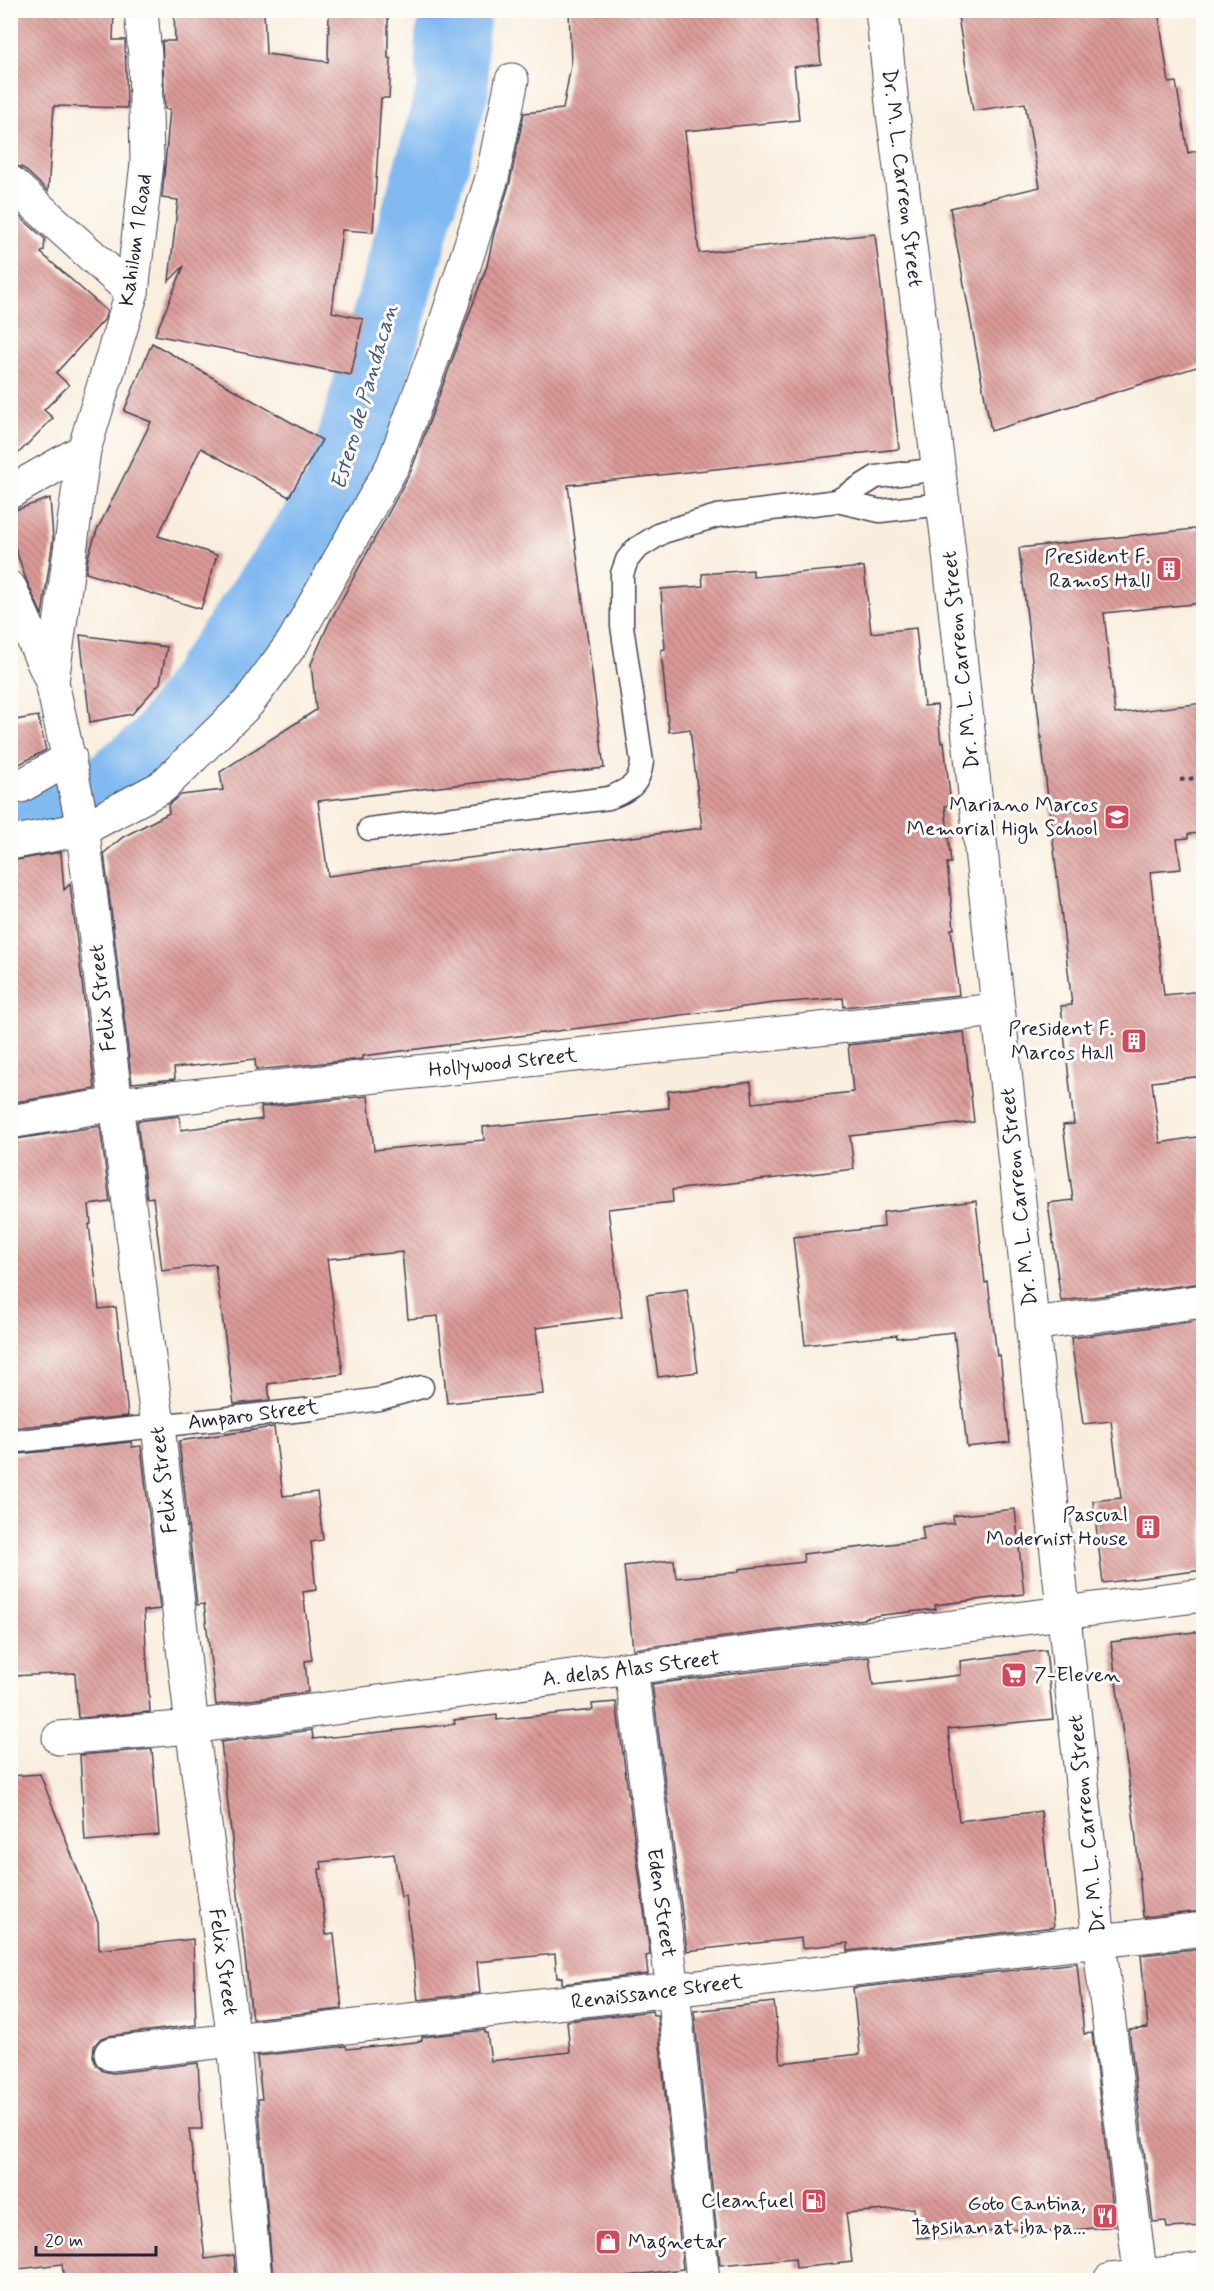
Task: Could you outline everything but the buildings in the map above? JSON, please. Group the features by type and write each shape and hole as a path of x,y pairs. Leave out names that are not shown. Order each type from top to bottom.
{"street":[{"name":"Kahilom 1 Road","path":"84,450 132,292 147,163 145,56 141,10"},
{"name":"Dr. M. L. Carreon Street","path":"882,10 892,113 943,504 1099,1941 1130,2279"},
{"path":"10,843 82,823 162,787 248,703 293,642 393,465 446,322 492,178 512,80"},
{"path":"10,182 132,292"},
{"path":"10,492 84,450"},
{"name":"Felix Street","path":"52,682 84,450"},
{"name":"Felix Street","path":"10,588 52,682 82,823 158,1426 192,1727 234,2041 255,2280"},
{"path":"10,788 21,786 71,763"},
{"name":"Hollywood Street","path":"10,1122 116,1104 997,1010"},
{"path":"1032,1324 1203,1301"},
{"name":"A. delas Alas Street","path":"59,1738 192,1727 1203,1595"},
{"name":"Eden Street","path":"631,1668 673,1990 703,2280"},
{"name":"Renaissance Street","path":"111,2054 1203,1929"},
{"path":"1130,2279 1203,2269"}],"lane":[{"path":"837,501 876,477 939,470"},
{"path":"369,829 609,798 631,788 640,776 642,762 622,626 622,574 627,560 636,549 663,532 717,516 837,501 880,511 943,504"},
{"name":"Amparo Street","path":"10,1443 356,1402 378,1399 422,1387"}],"path":[{"path":"1180,780 1203,777"},
{"path":"10,2228 12,2221"}],"waterway":[{"name":"Estero de Pandacan","path":"10,816 95,799 160,748 339,491 453,89 451,39 456,10"}],"place":[{"name":"President F. Ramos Hall","path":"1169,569"},
{"name":"Mariano Marcos Memorial High School","path":"1117,817"},
{"name":"President F. Marcos Hall","path":"1134,1041"},
{"name":"Pascual Modernist House","path":"1148,1527"},
{"name":"7-Eleven","path":"1014,1675"},
{"name":"Cleanfuel","path":"814,2201"},
{"name":"Goto Cantina, Tapsihan at iba pa...","path":"1105,2216"},
{"name":"Magnetar","path":"608,2242"}]}
